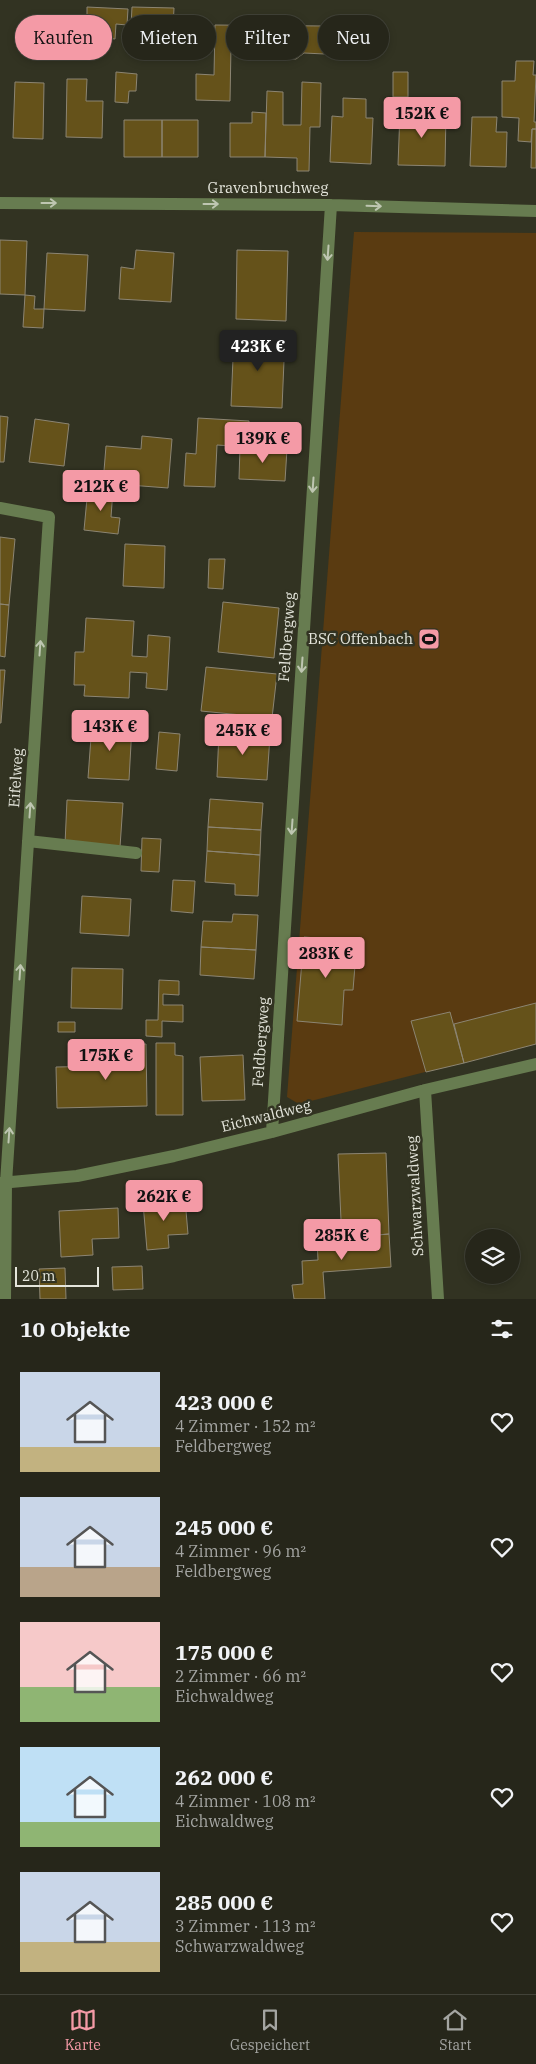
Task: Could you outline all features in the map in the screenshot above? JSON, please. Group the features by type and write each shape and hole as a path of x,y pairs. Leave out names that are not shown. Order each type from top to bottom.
{"street":[{"name":"Gravenbruchweg","path":"0,203 331,205 536,211"},
{"name":"Feldbergweg","path":"272,1132 331,205"},
{"name":"Eifelweg","path":"0,508 49,518 3,1183 5,1299"},
{"path":"28,841 136,853"},
{"name":"Eichwaldweg","path":"3,1183 77,1176 174,1156 272,1132 425,1090 536,1064"},
{"name":"Schwarzwaldweg","path":"425,1090 438,1299"}],"shaded area":[{"name":"BSC Offenbach","path":"354,232 536,233 536,1044 299,1104 287,1097"}],"building":[{"path":"87,7 128,9 128,15 122,15 122,25 116,24 115,39 112,39 112,15 87,15"},
{"path":"132,7 174,8 174,15 132,15"},
{"path":"216,25 226,25 226,60 231,60 230,101 196,100 196,74 214,75"},
{"path":"308,26 318,26 318,54 308,53"},
{"path":"516,61 534,61 533,75 536,75 534,122 536,122 536,129 532,129 531,142 518,141 519,118 502,117 502,81 515,81"},
{"path":"116,72 137,74 136,91 129,91 128,103 115,102"},
{"path":"393,72 408,72 408,97 393,97"},
{"path":"67,79 87,79 86,101 103,101 102,138 66,137"},
{"path":"15,82 44,83 43,139 13,138"},
{"path":"302,82 321,83 320,127 310,127 309,171 297,171 297,158 265,157 267,91 283,92 283,125 301,125"},
{"path":"343,98 366,99 366,118 373,118 371,164 330,162 332,116 343,117"},
{"path":"252,112 266,113 265,157 230,157 230,123 252,123"},
{"path":"400,112 446,113 445,166 398,165"},
{"path":"472,117 497,117 496,132 507,132 506,167 470,166"},
{"path":"124,120 162,120 162,157 124,157"},
{"path":"162,120 198,120 198,157 162,157"},
{"path":"532,129 536,129 536,168 531,168"},
{"path":"0,240 27,241 25,295 0,294"},
{"path":"136,250 174,253 171,302 119,299 121,267 134,269"},
{"path":"237,250 288,251 286,321 236,319"},
{"path":"47,253 88,255 85,311 44,309"},
{"path":"25,295 35,296 34,309 44,309 43,328 23,327"},
{"path":"234,335 285,337 282,408 231,406"},
{"path":"0,416 8,417 4,462 0,462"},
{"path":"198,418 249,421 248,447 217,445 215,487 184,486 186,453 196,454"},
{"path":"35,419 69,424 64,466 29,462"},
{"path":"142,436 172,439 168,488 103,483 106,446 141,449"},
{"path":"240,447 287,449 285,481 239,479"},
{"path":"88,488 113,490 111,517 120,518 118,534 84,530"},
{"path":"0,537 15,539 9,605 0,604"},
{"path":"125,544 165,546 164,588 123,586"},
{"path":"209,559 225,559 223,589 208,588"},
{"path":"223,602 279,608 274,658 218,652"},
{"path":"0,604 9,605 5,657 0,656"},
{"path":"86,618 134,621 132,656 147,657 148,635 170,637 167,690 146,688 147,673 130,672 129,698 84,696 85,685 74,685 75,652 84,652"},
{"path":"206,667 277,674 272,718 201,711"},
{"path":"0,670 5,670 1,723 0,723"},
{"path":"92,724 132,726 129,780 88,778"},
{"path":"159,732 180,734 177,771 156,769"},
{"path":"219,733 270,736 267,780 217,777"},
{"path":"210,799 263,803 261,830 208,827"},
{"path":"67,800 123,803 120,847 65,844"},
{"path":"208,827 261,830 260,855 207,851"},
{"path":"142,838 161,839 159,872 141,871"},
{"path":"207,851 260,855 258,896 235,895 235,884 205,882"},
{"path":"173,880 195,881 193,913 171,911"},
{"path":"82,896 131,899 129,936 80,933"},
{"path":"233,914 258,915 256,950 201,947 203,921 232,922"},
{"path":"304,937 357,941 353,990 344,990 342,1025 297,1021"},
{"path":"201,947 256,950 254,979 200,975"},
{"path":"72,968 123,969 122,1009 71,1008"},
{"path":"159,980 179,981 179,995 163,994 163,1005 183,1005 183,1022 162,1021 162,1037 146,1036 146,1020 158,1020"},
{"path":"536,1003 536,1044 464,1063 454,1024"},
{"path":"450,1012 464,1063 426,1072 411,1021"},
{"path":"58,1022 75,1022 75,1032 58,1032"},
{"path":"156,1043 175,1043 175,1055 183,1056 183,1115 156,1115"},
{"path":"146,1044 147,1106 57,1108 56,1067 110,1066 109,1045"},
{"path":"243,1055 245,1100 202,1101 200,1057"},
{"path":"386,1153 389,1234 353,1237 352,1220 341,1220 338,1154"},
{"path":"185,1199 188,1234 168,1235 169,1248 147,1250 143,1203"},
{"path":"118,1208 119,1238 92,1239 93,1255 61,1257 59,1211"},
{"path":"389,1234 391,1267 323,1272 325,1299 294,1299 292,1285 303,1284 302,1261 318,1260 317,1240"},
{"path":"142,1266 143,1289 113,1290 112,1267"},
{"path":"65,1268 66,1299 40,1299 39,1269"}],"place":[{"name":"BSC Offenbach","path":"429,639"}]}
